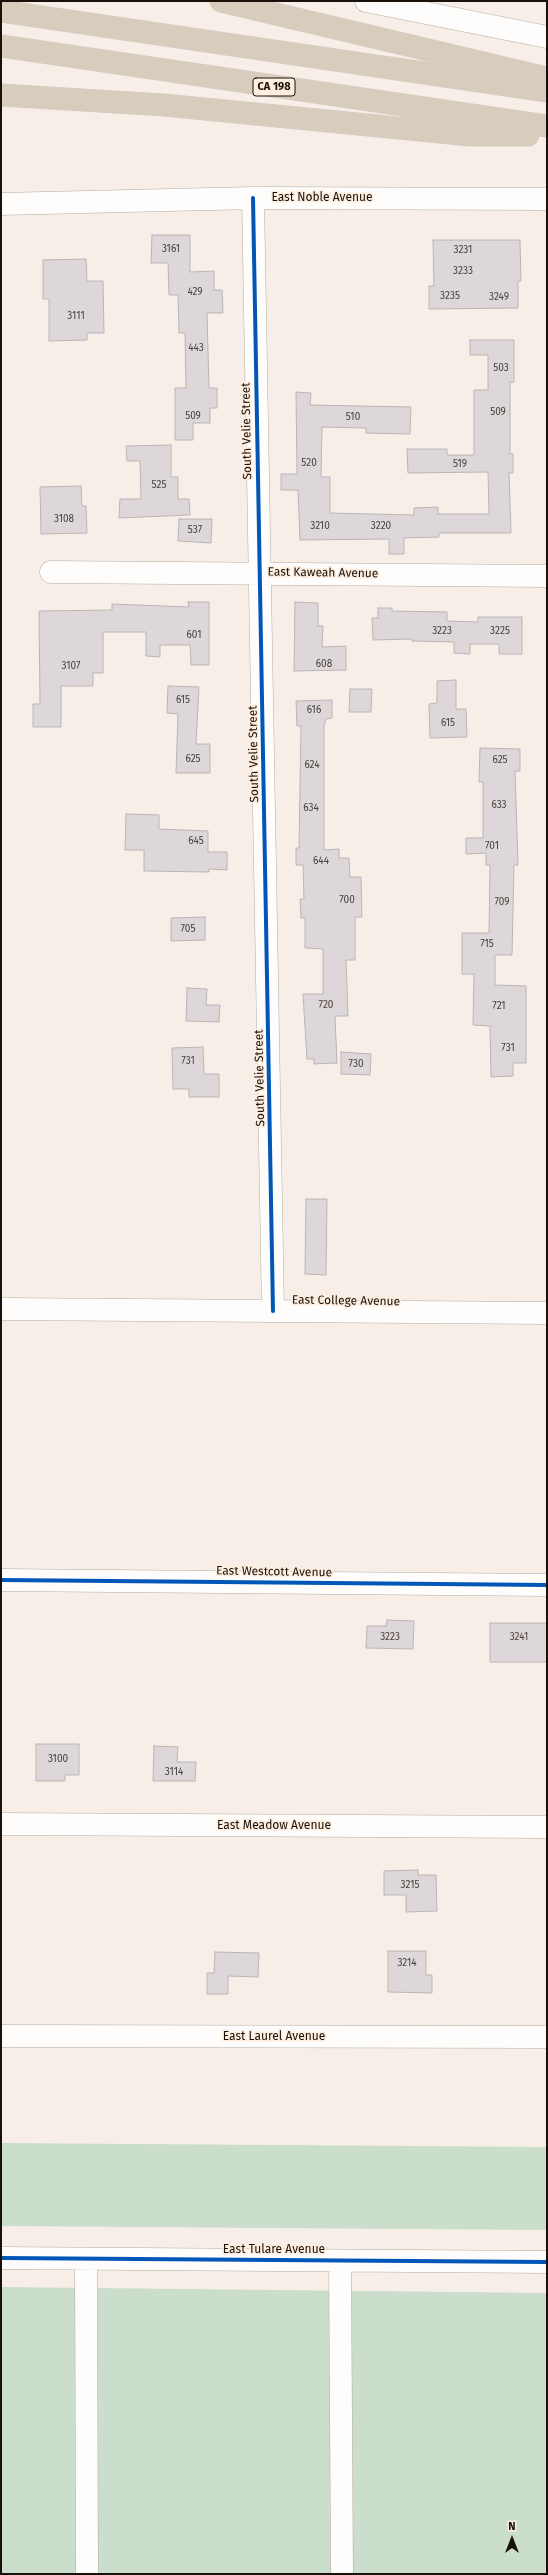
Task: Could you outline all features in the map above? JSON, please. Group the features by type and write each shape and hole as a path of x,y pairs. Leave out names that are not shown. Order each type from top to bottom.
{"highway":[{"path":"221,1 547,78"},
{"path":"1,11 547,91"},
{"name":"CA 198","path":"1,46 547,126"},
{"path":"1,95 172,106 470,135 547,135"}],"street":[{"path":"366,1 546,33"},
{"name":"East Noble Avenue","path":"1,204 253,198 547,200"},
{"name":"South Velie Street","path":"253,198 273,1311"},
{"name":"East Kaweah Avenue","path":"52,572 260,572 547,576"},
{"name":"East College Avenue","path":"1,1309 547,1314"},
{"name":"East Westcott Avenue","path":"1,1580 547,1585"},
{"name":"East Meadow Avenue","path":"1,1824 547,1827"},
{"name":"East Laurel Avenue","path":"1,2036 547,2038"},
{"name":"East Tulare Avenue","path":"1,2258 547,2262"},
{"path":"86,2259 87,2574"},
{"path":"340,2261 342,2574"}],"green space":[{"path":"1,2143 547,2147 547,2230 1,2226"},
{"path":"1,2287 547,2293 547,2574 1,2574"}],"building":[{"path":"152,235 190,235 190,272 214,271 214,290 222,290 223,313 207,313 209,388 217,388 217,408 210,408 210,423 193,423 193,440 175,440 175,388 186,388 185,333 179,333 178,295 169,295 168,263 151,263"},
{"path":"433,240 520,240 521,281 518,281 518,308 429,309 429,286 434,286"},
{"path":"86,259 87,281 103,281 104,333 87,333 87,340 49,341 49,299 43,299 43,260"},
{"path":"470,340 514,340 514,382 510,382 510,454 513,454 513,473 509,473 511,533 439,533 439,537 404,538 404,554 389,554 389,539 300,540 298,490 281,490 281,474 297,474 296,392 311,393 310,405 411,407 410,434 366,433 366,428 322,427 321,477 330,477 330,513 414,515 414,508 438,507 438,514 489,514 488,472 408,473 407,449 447,449 447,455 474,455 474,390 488,390 488,355 470,355"},
{"path":"171,445 171,477 178,477 178,499 189,499 190,515 119,518 120,499 141,499 140,461 127,461 126,446"},
{"path":"81,486 82,506 86,506 87,533 41,534 40,487"},
{"path":"179,519 212,519 211,543 178,541"},
{"path":"188,602 209,602 209,665 191,665 190,645 160,645 160,657 146,656 146,632 103,632 103,673 93,673 93,686 61,686 61,727 33,727 33,704 40,704 39,611 112,610 112,604 189,607"},
{"path":"295,602 318,603 318,626 323,626 322,647 346,646 346,670 294,671"},
{"path":"378,608 392,608 392,611 447,612 447,621 478,622 478,617 522,617 522,654 499,654 499,644 470,644 470,654 454,653 454,642 412,641 412,639 373,640 372,618 378,618"},
{"path":"456,680 456,709 466,709 467,737 430,738 429,704 437,703 437,681"},
{"path":"168,686 199,687 196,744 210,744 210,773 176,773 178,714 167,713"},
{"path":"350,689 372,689 371,712 349,712"},
{"path":"332,700 332,718 326,719 324,725 324,850 339,849 339,858 349,858 350,877 361,877 362,917 355,917 355,960 346,960 348,1016 335,1016 337,1063 314,1064 314,1059 307,1059 303,994 323,994 323,949 305,948 305,918 301,918 300,899 304,899 303,865 296,865 296,848 299,848 301,726 297,726 296,701"},
{"path":"480,748 520,749 520,771 515,771 518,865 514,865 512,955 495,955 495,985 526,986 526,1063 513,1063 513,1076 491,1077 490,1026 473,1025 474,974 462,974 462,933 489,933 490,865 486,865 486,853 466,854 466,838 483,838 483,782 479,782"},
{"path":"126,814 159,815 159,829 208,831 208,852 227,852 227,870 209,869 209,872 144,871 144,850 125,850"},
{"path":"205,917 205,940 171,941 171,918"},
{"path":"187,988 207,989 206,1005 220,1005 219,1022 186,1021"},
{"path":"203,1047 204,1074 219,1074 219,1097 189,1097 189,1089 173,1089 172,1048"},
{"path":"341,1052 371,1054 370,1075 341,1074"},
{"path":"306,1199 327,1199 326,1275 305,1274"},
{"path":"387,1620 414,1621 413,1649 366,1648 367,1626 386,1626"},
{"path":"490,1623 547,1623 547,1662 490,1662"},
{"path":"36,1744 79,1744 79,1775 65,1775 65,1781 36,1781"},
{"path":"154,1746 178,1747 177,1762 196,1762 195,1781 153,1781"},
{"path":"418,1870 418,1875 436,1875 437,1911 406,1912 406,1895 384,1895 384,1871"},
{"path":"388,1951 426,1951 426,1975 432,1975 432,1993 388,1992"},
{"path":"215,1952 259,1953 258,1977 228,1976 228,1994 207,1994 207,1973 214,1973"}],"cycle path":[{"path":"253,198 273,1311"},
{"path":"1,1580 547,1585"},
{"path":"1,2258 547,2262"}]}
